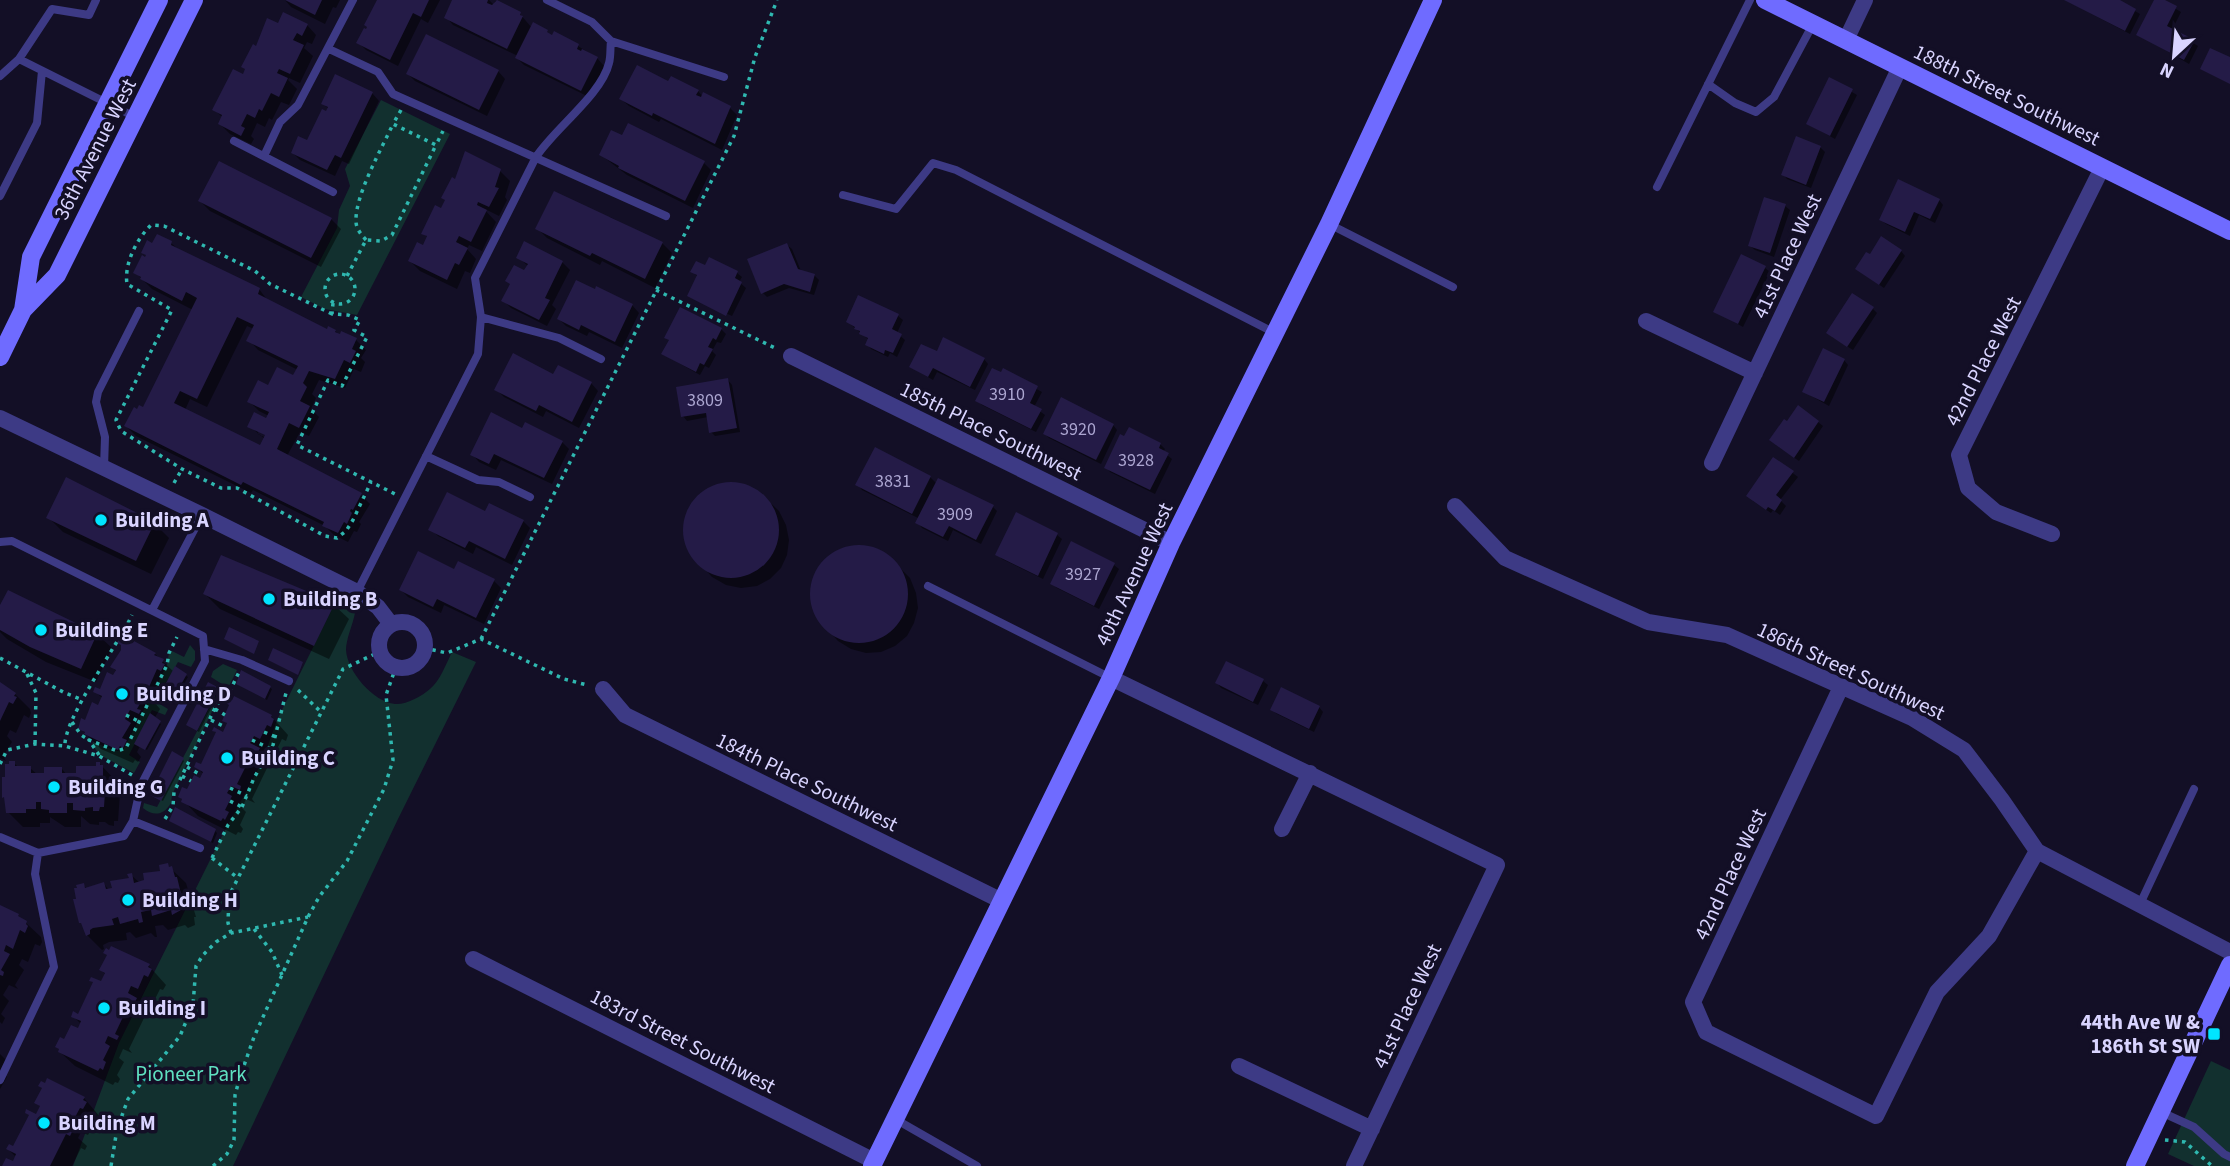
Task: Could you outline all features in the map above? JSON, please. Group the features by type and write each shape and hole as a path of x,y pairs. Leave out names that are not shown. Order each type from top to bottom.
{"street":[{"name":"36th Avenue West","path":"0,357 23,310 31,257 159,0"},
{"name":"36th Avenue West","path":"23,310 57,275 194,0"},
{"name":"40th Avenue West","path":"873,1163 1111,678 1171,543 1329,224 1433,0"},
{"name":"188th Street Southwest","path":"1765,0 2230,231"},
{"path":"1846,40 1865,0"},
{"name":"41st Place West","path":"1712,463 1900,67"},
{"name":"42nd Place West","path":"2052,534 1996,512 1968,488 1959,455 2102,168"},
{"path":"1646,321 1755,373"},
{"name":"185th Place Southwest","path":"791,356 1171,543"},
{"path":"0,418 202,514 357,592 378,607 391,624"},
{"name":"186th Street Southwest","path":"1455,506 1505,558 1648,622 1727,635 1912,718 1964,750 2037,851 2230,952"},
{"path":"405,622 412,624 422,635 424,648 422,655 412,666 396,667 389,664 380,652 380,636 391,624 405,622"},
{"path":"1111,678 1310,773 1282,829"},
{"name":"42nd Place West","path":"1841,687 1693,1002 1706,1032 1876,1116 1937,992 1989,936 2037,851"},
{"name":"184th Place Southwest","path":"603,689 625,715 1002,901"},
{"name":"41st Place West","path":"1310,773 1497,865 1354,1166"},
{"name":"183rd Street Southwest","path":"473,959 873,1163"},
{"path":"2136,1166 2230,965"},
{"path":"1239,1066 1371,1129"}],"lane":[{"path":"0,76 19,59 52,4 89,15 96,0"},
{"path":"264,156 280,122 298,105 353,0"},
{"path":"547,0 592,22 611,41 724,77"},
{"path":"1657,187 1750,0"},
{"path":"1709,84 1735,103 1756,112 1774,97 1813,24"},
{"path":"357,592 478,355 481,317 475,278 536,157 550,138 595,91 609,65 611,41"},
{"path":"329,49 378,72 393,94 666,216"},
{"path":"19,59 136,118"},
{"path":"0,196 37,123 42,71"},
{"path":"234,141 332,192"},
{"path":"843,195 896,209 933,163 956,170 1275,333"},
{"path":"1329,224 1452,287"},
{"path":"104,468 105,437 96,402 98,392 139,311"},
{"path":"481,317 559,338 601,359"},
{"path":"426,456 478,480 499,482 530,497"},
{"path":"152,610 202,514"},
{"path":"0,542 12,541 203,636 205,661 142,782 133,821 124,836 38,853 0,837"},
{"path":"928,586 1111,678"},
{"path":"204,649 221,652 289,681"},
{"path":"2140,904 2194,789"},
{"path":"133,821 200,848"},
{"path":"0,1080 54,967 35,874 38,853"},
{"path":"2161,1112 2194,1127 2230,1157"},
{"path":"895,1119 977,1166"}],"path":[{"path":"424,648 447,653 481,639 734,136 755,57 778,0"},
{"path":"366,240 358,229 356,220 366,179 402,108"},
{"path":"393,124 436,145"},
{"path":"366,240 381,241 392,235 444,129"},
{"path":"371,482 346,531 337,538 326,536 237,488 221,488 181,469 121,430 116,420 172,310 127,284 125,270 143,233 151,226 164,226 255,271 270,284 332,314 348,315 360,320 354,330 367,337 342,386 328,380 297,445 404,498"},
{"path":"347,276 366,240"},
{"path":"332,314 333,303 326,295 326,284 328,279 337,274 347,276 355,288 353,297 346,303 333,303"},
{"path":"656,290 791,356"},
{"path":"174,483 181,469"},
{"path":"65,747 64,742 72,721 116,640 125,631 138,603"},
{"path":"72,721 80,735 106,748 123,750 140,722 167,665 181,625"},
{"path":"481,639 564,679 603,689"},
{"path":"232,933 228,923 229,896 343,669 380,652"},
{"path":"0,657 65,694 83,700"},
{"path":"160,830 173,806 174,792 219,700 230,691 246,662"},
{"path":"213,1166 227,1154 234,1140 235,1095 240,1077 254,1037 308,917 319,897 347,861 384,789 393,760 386,695 396,667"},
{"path":"27,672 36,693 35,744"},
{"path":"289,681 321,712"},
{"path":"212,858 228,825 242,807 254,778 271,749 289,681"},
{"path":"141,687 153,693"},
{"path":"215,709 225,715"},
{"path":"126,715 140,722"},
{"path":"211,719 225,727"},
{"path":"264,732 276,737"},
{"path":"89,740 99,756"},
{"path":"252,740 271,749"},
{"path":"0,764 7,750 35,744 65,747 99,756 142,782"},
{"path":"187,767 201,775"},
{"path":"182,776 191,781"},
{"path":"230,789 247,796"},
{"path":"230,801 242,807"},
{"path":"200,848 238,878"},
{"path":"111,1166 117,1129 128,1099 180,1036 193,1005 196,966 203,955 216,942 232,933 308,917"},
{"path":"254,929 272,952 282,975"},
{"path":"2150,1135 2169,1141 2185,1142 2212,1166"}],"green space":[{"path":"381,100 450,134 357,315 325,309 301,297 337,228 339,210 350,186 345,169"},
{"name":"Pioneer Park","path":"335,603 355,613 346,646 351,667 370,692 387,702 404,703 427,692 440,677 452,652 476,662 233,1166 73,1166 119,1043 262,762 277,720"},
{"path":"190,645 195,651 195,660 191,667 178,662 158,696 158,703 168,709 165,715 152,710 129,755 140,762 134,773 100,755 92,745 93,742 117,751 123,750 167,665 169,653 172,651 184,657"},
{"path":"223,664 237,670 228,688 219,697 172,795 171,803 158,813 147,811 143,808 144,803 157,807 222,684 211,677 213,671"},
{"path":"2211,1061 2230,1070 2230,1166 2194,1166 2168,1154"}],"building":[{"path":"285,0 322,0 315,15"},
{"path":"377,0 429,0 421,17 413,13 390,60 356,43 367,27 364,25"},
{"path":"452,0 488,0 487,3 492,5 497,0 521,12 520,15 523,16 507,49 444,18"},
{"path":"2064,0 2120,0 2136,9 2125,31"},
{"path":"2154,0 2165,0 2177,6 2167,26 2195,40 2184,60 2136,35"},
{"path":"283,12 308,24 302,36 297,33 293,40 304,45 290,74 279,69 277,73 288,78 279,97 271,93 262,111 259,109 255,118 247,114 241,126 245,128 241,136 218,124 222,115 212,110 233,69 243,74 245,69 241,67 253,44 256,46 267,18 278,23"},
{"path":"533,22 552,35 554,31 579,44 577,49 598,57 581,91 515,58"},
{"path":"426,34 499,70 479,110 406,74"},
{"path":"2210,48 2230,57 2230,84 2200,69"},
{"path":"637,65 668,81 671,76 699,90 696,95 701,97 703,92 731,106 715,144 619,99"},
{"path":"335,74 373,92 341,158 335,155 327,170 291,153 298,136 307,140 322,109 326,111 328,107 321,104"},
{"path":"1829,77 1853,89 1830,136 1806,124"},
{"path":"628,123 705,161 685,201 618,168 619,166 599,155 611,130 622,135"},
{"path":"1796,136 1821,146 1806,185 1781,175"},
{"path":"465,151 501,169 495,187 499,188 489,207 478,202 477,205 487,210 471,242 459,236 456,242 468,248 459,265 455,263 447,280 408,261 417,242 423,245 427,236 421,234 435,205 441,208 445,200 441,198 452,177 455,179"},
{"path":"219,161 332,218 311,258 198,201"},
{"path":"1898,179 1940,199 1930,219 1914,212 1905,232 1879,220"},
{"path":"554,191 663,242 645,279 535,229"},
{"path":"1764,197 1786,204 1770,253 1748,246"},
{"path":"157,234 172,241 171,245 260,288 258,294 327,329 328,326 336,330 335,332 340,334 341,331 357,338 352,349 356,351 350,363 344,360 335,379 309,371 303,383 307,387 300,401 310,406 299,428 289,423 277,449 362,493 350,511 352,513 347,524 344,522 338,533 322,526 324,522 243,482 241,485 124,426 134,407 143,407 197,298 186,292 182,301 133,273 142,255 146,255 141,253 147,240 152,243","holes":["237,317 254,325 246,341 298,366 293,375 277,367 268,385 258,380 247,402 269,412 266,418 254,412 247,427 265,435 260,445 174,403 180,391 197,399"]},
{"path":"1881,236 1902,250 1879,285 1855,269 1866,252 1870,254"},
{"path":"524,241 563,261 545,298 550,300 539,320 501,301 510,284 505,281 514,265 524,270 528,264 516,258"},
{"path":"787,243 798,269 815,274 810,292 784,284 761,294 747,259"},
{"path":"1741,254 1766,266 1738,324 1713,312"},
{"path":"709,257 738,271 735,278 742,282 726,316 687,296 697,275 690,272 696,261 705,265"},
{"path":"576,280 595,289 596,286 633,304 615,342 581,325 579,330 557,319"},
{"path":"1852,293 1874,307 1847,347 1826,333"},
{"path":"858,295 899,314 892,329 902,334 893,353 885,350 884,354 865,345 868,338 846,322"},
{"path":"680,307 722,328 716,340 713,338 708,347 713,349 704,365 700,363 696,372 661,354 669,340 664,338"},
{"path":"943,337 985,358 970,387 933,368 928,377 909,367 921,344 937,351"},
{"path":"1823,348 1845,359 1824,402 1802,392"},
{"path":"513,353 553,374 558,365 592,382 572,422 539,405 536,411 494,390"},
{"path":"992,368 1001,372 1003,368 1038,386 1030,403 1042,409 1031,429 975,401"},
{"path":"728,378 737,428 709,433 706,413 681,417 676,387"},
{"path":"1061,397 1114,424 1096,460 1043,434"},
{"path":"1798,405 1819,421 1794,458 1769,440"},
{"path":"491,412 522,428 525,422 563,441 544,478 494,454 489,464 470,455"},
{"path":"1129,427 1161,443 1159,448 1169,453 1150,490 1104,468 1120,434 1124,436"},
{"path":"875,447 931,476 912,514 855,485"},
{"path":"1773,457 1794,471 1776,495 1782,500 1775,511 1768,507 1766,510 1746,496"},
{"name":"Building A","path":"66,477 155,522 136,561 46,518"},
{"path":"938,478 994,505 976,540 949,526 943,537 915,523"},
{"path":"731,482 749,485 765,496 776,512 779,530 776,548 765,564 749,575 731,578 713,575 697,564 686,548 683,530 686,512 697,496 713,485"},
{"path":"447,492 485,511 489,503 524,520 505,559 469,541 465,548 428,530"},
{"path":"1016,512 1058,533 1038,576 995,555"},
{"path":"1071,541 1115,563 1094,606 1050,584"},
{"path":"859,545 878,548 894,559 905,575 908,594 905,613 894,629 878,640 859,643 840,640 824,629 813,613 810,594 813,575 824,559 840,548"},
{"path":"418,551 454,569 458,561 495,579 476,618 437,599 433,607 399,590"},
{"name":"Building B","path":"221,555 335,603 314,646 203,594"},
{"name":"Building E","path":"8,590 82,626 80,633 86,636 90,629 98,632 81,669 30,647 0,630 0,605"},
{"path":"229,627 259,641 254,654 224,639"},
{"name":"Building D","path":"119,639 132,643 134,641 156,653 154,655 164,659 162,663 165,664 161,671 157,669 149,687 143,684 141,687 146,693 137,709 141,710 139,714 130,710 125,719 131,723 122,738 127,740 123,748 120,746 118,750 78,729 81,718 85,720 92,702 98,705 102,696 93,692 95,687 100,689 107,672 113,675 116,670 110,667 121,650 121,645 117,643"},
{"path":"273,648 303,662 298,675 268,660"},
{"path":"1226,661 1264,679 1253,702 1215,683"},
{"path":"175,666 187,674 171,702 159,696"},
{"path":"241,670 271,686 265,699 236,684"},
{"path":"0,682 16,693 14,696 17,697 13,704 9,702 0,721"},
{"path":"208,682 219,688 197,731 186,725"},
{"path":"1281,687 1320,706 1309,729 1270,710"},
{"name":"Building C","path":"234,696 272,715 274,719 271,727 267,725 260,739 254,736 250,743 260,748 257,754 253,752 237,784 241,786 240,790 231,786 227,793 232,796 225,810 229,812 225,820 223,818 221,821 181,802 182,799 178,797 182,787 187,789 194,775 200,778 203,772 194,767 196,762 201,764 216,732 212,731 214,727 223,732 227,723 222,721 229,705 226,703 228,698 232,700"},
{"path":"150,713 161,721 145,750 134,744"},
{"path":"172,751 184,758 161,801 150,795"},
{"name":"Building G","path":"9,761 15,761 15,766 31,766 31,773 44,773 44,767 62,767 62,773 76,773 76,766 96,766 96,762 100,762 100,765 103,765 103,777 106,777 104,807 100,807 99,811 93,811 93,807 85,808 85,811 73,810 73,803 67,803 67,813 49,813 49,810 41,809 41,802 36,802 36,809 26,809 26,813 6,813 4,797 2,798 2,777 5,777 5,764 9,764"},
{"path":"175,807 216,829 211,842 169,821"},
{"name":"Building H","path":"168,863 177,877 183,902 180,903 181,910 172,915 171,910 152,916 151,910 141,912 143,922 139,923 138,919 120,924 118,917 112,919 114,925 93,928 86,936 79,923 73,899 76,899 76,885 84,883 85,888 104,882 106,889 112,888 110,881 129,878 127,874 132,873 134,883 144,880 143,873 160,871 159,865"},
{"path":"0,905 19,914 18,916 27,921 28,926 25,933 20,930 13,949 6,945 4,951 10,954 1,970 4,972 3,976 0,975"},
{"name":"Building I","path":"111,946 150,964 148,967 152,969 148,977 144,975 138,989 131,986 128,993 137,998 134,1004 130,1002 115,1034 119,1036 117,1040 108,1036 105,1043 110,1046 103,1060 106,1062 103,1070 100,1068 98,1071 58,1052 59,1049 55,1047 60,1037 64,1039 71,1025 78,1028 81,1021 71,1017 73,1011 78,1014 93,982 89,981 91,977 101,981 105,973 99,970 107,955 103,953"},
{"name":"Building M","path":"47,1078 85,1097 83,1100 87,1102 73,1121 66,1118 63,1125 73,1130 70,1136 66,1134 50,1166 2,1166 6,1158 13,1161 16,1154 6,1149 9,1144 13,1146 29,1115 25,1113 26,1109 36,1114 40,1106 34,1103 42,1088 38,1086 41,1081 45,1083"}],"place":[{"name":"Building A","path":"101,520"},
{"name":"Building B","path":"269,599"},
{"name":"Building E","path":"41,630"},
{"name":"Building D","path":"122,694"},
{"name":"Building C","path":"227,758"},
{"name":"Building G","path":"54,787"},
{"name":"Building H","path":"128,900"},
{"name":"Building I","path":"104,1008"},
{"name":"44th Ave W & 186th St SW","path":"2214,1034"},
{"name":"Building M","path":"44,1123"}]}
